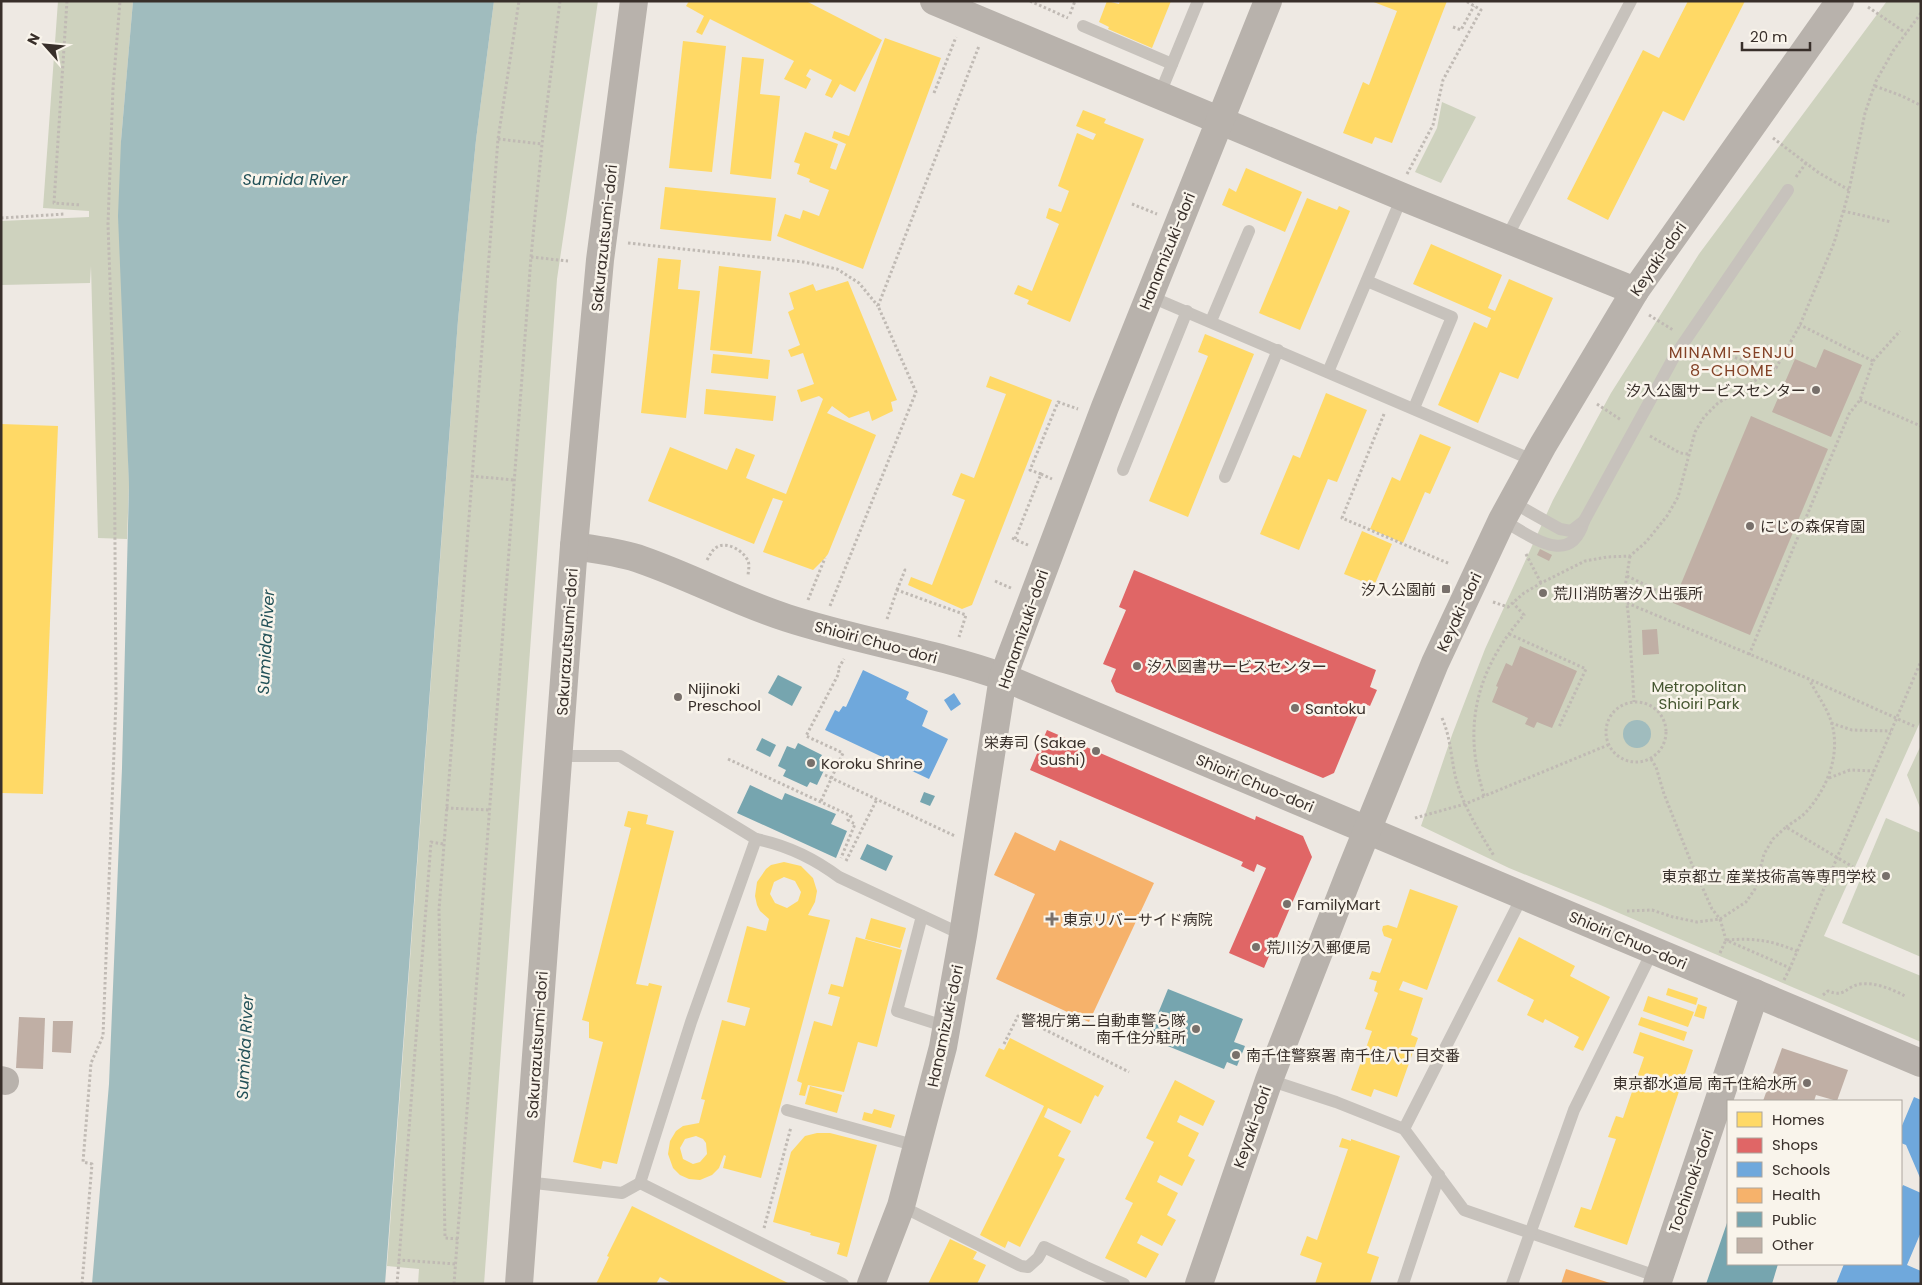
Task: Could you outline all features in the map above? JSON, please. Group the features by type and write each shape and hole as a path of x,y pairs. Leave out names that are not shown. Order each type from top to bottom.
{"street":[{"name":"Sakurazutsumi-dori","path":"519,1284 574,546 600,260 634,1"},
{"path":"934,1 1219,121 1403,188 1506,239 1635,291"},
{"name":"Hanamizuki-dori","path":"871,1284 901,1206 947,1027 1003,678 1105,407 1268,1"},
{"name":"Keyaki-dori","path":"1199,1284 1268,1080 1367,830 1435,664 1507,511 1635,291 1840,1"},
{"name":"Shioiri Chuo-dori","path":"574,546 612,552 641,560 786,618 860,639 974,667 1003,678 1921,1063"},
{"name":"Tochinoki-dori","path":"1658,1281 1755,993"}],"lane":[{"path":"1159,96 1198,1"},
{"path":"1506,239 1631,1"},
{"path":"1084,26 1172,64"},
{"path":"1328,372 1367,281 1403,188"},
{"path":"1507,511 1546,544 1556,546 1570,544 1575,540 1674,357 1788,190"},
{"path":"1211,321 1249,231"},
{"path":"1367,281 1452,317 1414,408"},
{"path":"1149,296 1535,461"},
{"path":"1123,470 1187,311"},
{"path":"1224,477 1278,350"},
{"path":"1507,511 1571,531 1584,521"},
{"path":"558,756 620,756 756,839 774,843 822,864 840,877 963,935"},
{"path":"526,1182 622,1193 640,1183 691,1022 756,839"},
{"path":"1404,1129 1523,895"},
{"path":"922,916 898,1011 947,1027"},
{"path":"1512,1284 1574,1110 1653,950"},
{"path":"1268,1080 1336,1102 1404,1129 1464,1210 1658,1281"},
{"path":"791,1111 917,1146"},
{"path":"1402,1284 1439,1175"},
{"path":"640,1183 843,1284"},
{"path":"901,1206 1020,1266 1028,1267 1038,1258 1044,1247 1124,1284"}],"path":[{"path":"67,1 54,203 81,205"},
{"path":"82,1284 92,1164 83,1162 90,1073 91,1063 104,1036 116,700 114,396 108,224 113,88 120,1"},
{"path":"458,1239 445,1238 439,910 498,139 519,1"},
{"path":"454,1284 531,257 542,144 560,1"},
{"path":"1030,1 1068,18"},
{"path":"1403,188 1433,125 1443,80 1481,10 1466,1"},
{"path":"1452,27 1461,30 1474,6"},
{"path":"1868,7 1906,33"},
{"path":"1634,702 1627,603 1624,587 1630,556 1651,536 1667,516 1678,497 1695,432 1704,417 1718,403 1776,368 1800,325 1834,243 1849,190 1865,113 1874,86 1893,51 1921,13"},
{"path":"934,93 959,30"},
{"path":"878,306 981,39"},
{"path":"1874,86 1920,105"},
{"path":"1772,138 1819,173 1849,190"},
{"path":"498,139 542,144"},
{"path":"1132,204 1162,216"},
{"path":"1843,211 1891,222"},
{"path":"1,218 65,214"},
{"path":"628,243 803,262 837,269 859,283 878,306 916,392 829,607"},
{"path":"531,257 568,261"},
{"path":"1649,315 1687,338 1717,353 1776,368"},
{"path":"1800,325 1873,361"},
{"path":"1749,655 1849,414 1860,400 1873,361 1900,331"},
{"path":"1860,400 1921,426"},
{"path":"1059,482 1030,470 1058,402 1086,412"},
{"path":"1385,410 1342,518 1450,564"},
{"path":"1033,547 1014,538 1041,474"},
{"path":"471,476 514,480"},
{"path":"733,547 734,543"},
{"path":"706,560 712,551 719,546 733,547 742,551 747,558 749,566 748,577"},
{"path":"1524,552 1540,583"},
{"path":"1493,602 1508,608 1540,583 1585,561 1630,556"},
{"path":"808,600 825,558"},
{"path":"886,622 905,570 908,571"},
{"path":"1627,576 1671,597"},
{"path":"995,581 1017,590"},
{"path":"897,590 966,615 959,640"},
{"path":"1484,796 1474,747 1479,691 1499,646 1524,615 1513,603"},
{"path":"1627,603 1809,679 1916,727"},
{"path":"1509,634 1586,669 1559,727"},
{"path":"821,802 843,753 806,736 839,673 838,669 846,657"},
{"path":"1726,940 1790,968 1921,661"},
{"path":"1621,911 1652,910 1697,922 1720,919 1746,902 1755,889 1764,854 1773,839 1806,812 1818,797 1828,778 1835,750 1831,723 1809,679"},
{"path":"1634,702 1643,702 1658,710 1663,717 1666,729 1666,738 1663,746 1651,759 1644,762 1628,762 1614,754 1608,745 1605,732 1610,717 1616,709 1634,702"},
{"path":"1442,718 1455,778 1474,825 1496,859"},
{"path":"1831,723 1852,730 1891,731"},
{"path":"1415,818 1465,804 1608,745"},
{"path":"728,759 850,816 848,820 855,824 839,862 844,865 877,799"},
{"path":"1651,759 1656,767 1664,794 1686,849 1712,909 1720,919 1726,940"},
{"path":"1828,778 1850,770 1874,770"},
{"path":"825,775 960,838"},
{"path":"446,808 490,810"},
{"path":"1786,827 1853,867"},
{"path":"397,1284 431,842 444,844"},
{"path":"1726,940 1763,939 1797,951"},
{"path":"1820,1004 1825,991 1843,993 1854,986 1862,984 1885,987 1905,996"},
{"path":"1004,1044 1018,1016 1129,1072"},
{"path":"760,1243 791,1111"},
{"path":"399,1260 456,1264"}],"green space":[{"path":"58,1 133,1 121,141 129,485 127,539 98,538 91,266 90,283 1,285 1,221 89,217 89,211 43,208"},
{"path":"494,1 598,1 557,279 484,1284 418,1284 419,1269 387,1266 458,320 476,140"},
{"name":"Metropolitan Shioiri Park","path":"1887,1 1921,1 1921,720 1824,936 1921,976 1921,1042 1509,868 1421,826 1452,735 1485,649 1553,500 1611,393 1699,254"},
{"path":"1442,102 1476,117 1441,183 1415,172 1437,128"},
{"path":"1921,745 1921,810 1907,775"},
{"path":"1886,818 1921,833 1921,957 1842,923"}],"water":[{"name":"Sumida River","path":"133,1 494,1 476,140 458,320 385,1284 92,1284 109,1084 122,768 129,485 118,216 121,141"},
{"path":"1637,720 1647,724 1651,734 1647,744 1637,748 1627,744 1623,734 1627,724"}],"building: Homes":[{"path":"689,1 806,1 882,40 855,92 840,84 832,98 825,95 832,80 810,69 806,76 811,79 806,89 784,79 794,61 710,19 702,35 696,32 704,16 686,6"},
{"path":"1107,1 1119,4 1120,1 1171,1 1152,48 1108,29 1109,27 1099,22"},
{"path":"1371,1 1447,1 1392,143 1375,137 1372,144 1343,133 1363,82 1369,85 1397,11"},
{"path":"1688,1 1745,1 1684,121 1663,111 1608,220 1567,199 1643,50 1659,58"},
{"path":"885,38 941,58 863,269 777,236 785,214 800,219 803,210 819,216 829,190 809,182 810,179 797,174 800,164 794,162 805,132 838,144 830,168 836,170 846,144 832,138 834,131 849,136"},
{"path":"683,41 726,46 712,172 669,168"},
{"path":"742,57 764,59 760,94 780,96 771,179 730,174"},
{"path":"1083,110 1106,119 1104,123 1144,139 1070,322 1027,304 1029,300 1014,294 1018,285 1032,291 1059,224 1046,218 1049,208 1061,212 1069,191 1058,186 1077,133 1093,140 1096,134 1076,126"},
{"path":"1246,168 1302,192 1285,232 1222,205 1229,188 1236,192"},
{"path":"665,187 776,198 771,241 660,229"},
{"path":"1307,198 1337,210 1339,206 1350,211 1300,330 1259,313"},
{"path":"1431,244 1502,275 1488,308 1495,311 1509,279 1553,298 1518,379 1500,372 1478,423 1438,405 1474,322 1487,328 1491,318 1413,284"},
{"path":"658,258 681,260 678,289 700,291 686,418 641,413"},
{"path":"719,266 761,271 752,354 710,350"},
{"path":"848,281 897,400 891,402 893,411 872,421 869,411 849,418 832,406 827,413 876,435 825,558 813,570 763,552 783,501 773,498 754,544 648,501 670,447 727,470 736,448 755,455 746,478 786,494 823,399 819,396 801,402 797,390 814,384 803,353 791,357 788,350 800,345 788,312 794,309 789,293 813,284 816,291"},
{"path":"1205,334 1254,354 1188,517 1149,501 1208,356 1198,352"},
{"path":"713,354 770,360 768,379 711,373"},
{"path":"990,376 1052,400 972,605 962,609 908,585 911,577 932,585 965,500 952,495 961,473 974,478 1006,394 986,387"},
{"path":"706,389 776,396 773,421 704,414"},
{"path":"1326,393 1367,410 1337,482 1328,479 1299,550 1260,534 1293,455 1300,458"},
{"path":"1,424 58,426 43,794 1,793"},
{"path":"1420,434 1451,447 1430,494 1425,492 1403,543 1370,529 1392,477 1400,481"},
{"path":"1362,531 1392,544 1374,586 1344,574"},
{"path":"628,811 648,815 646,824 674,831 636,984 648,986 649,983 662,986 617,1164 603,1161 601,1169 573,1162 603,1042 589,1038 589,1022 582,1020 631,828 624,826"},
{"path":"784,862 801,866 813,878 817,891 815,902 808,915 830,920 761,1178 723,1168 726,1156 724,1155 719,1168 712,1175 700,1180 689,1179 680,1175 673,1168 668,1154 670,1141 676,1131 683,1126 699,1123 705,1100 701,1099 722,1020 745,1026 750,1008 727,1002 747,926 766,931 769,919 760,911 755,896 757,882 771,865","holes":["784,877 795,881 801,892 798,901 787,908 775,903 770,894 774,882","696,1136 703,1139 706,1143 707,1154 700,1162 693,1164 683,1159 680,1148 685,1139"]},
{"path":"1410,889 1458,906 1427,990 1403,981 1399,990 1423,998 1411,1035 1418,1038 1397,1097 1374,1089 1371,1097 1351,1090 1372,1031 1365,1029 1378,993 1374,991 1377,981 1369,979 1372,971 1380,973 1392,939 1384,936 1383,926 1388,925 1397,928"},
{"path":"871,918 906,928 900,948 865,939"},
{"path":"856,937 902,950 877,1047 858,1042 844,1092 808,1085 805,1096 799,1095 802,1083 797,1081 814,1021 832,1026 840,997 828,994 831,984 843,987"},
{"path":"1519,937 1575,966 1570,976 1610,997 1583,1051 1574,1047 1579,1037 1545,1019 1543,1023 1527,1015 1534,1000 1497,981"},
{"path":"1668,988 1698,998 1696,1005 1666,995"},
{"path":"1648,996 1694,1012 1688,1027 1643,1011"},
{"path":"1698,1004 1707,1007 1704,1019 1694,1016"},
{"path":"1641,1017 1687,1032 1684,1041 1638,1025"},
{"path":"1640,1032 1693,1050 1627,1245 1574,1227 1581,1207 1591,1210 1616,1139 1608,1137 1616,1116 1623,1118 1644,1057 1633,1053"},
{"path":"1010,1038 1104,1086 1098,1097 1095,1095 1081,1124 1048,1108 1044,1117 1071,1131 1058,1156 1065,1159 1020,1247 1008,1241 1005,1248 980,1235 1044,1106 985,1076 999,1048 1004,1050"},
{"path":"1175,1080 1215,1101 1203,1126 1180,1115 1177,1122 1199,1133 1188,1156 1195,1160 1182,1186 1160,1175 1157,1182 1178,1193 1167,1215 1176,1220 1162,1246 1141,1235 1137,1243 1159,1254 1146,1278 1105,1258 1133,1203 1125,1199 1154,1142 1146,1138"},
{"path":"810,1086 842,1095 837,1113 805,1104"},
{"path":"874,1109 895,1115 891,1128 862,1120 864,1112 872,1114"},
{"path":"817,1133 830,1133 877,1145 847,1257 837,1254 840,1243 773,1222 791,1152 805,1136"},
{"path":"1342,1138 1351,1141 1351,1139 1400,1156 1367,1253 1379,1257 1370,1284 1315,1284 1322,1263 1300,1255 1307,1236 1317,1240 1348,1149 1339,1147"},
{"path":"632,1206 790,1284 673,1284 660,1277 656,1284 596,1284 609,1257 607,1256"},
{"path":"950,1239 977,1252 973,1259 986,1265 977,1284 928,1284"}],"building: Shops":[{"path":"1134,570 1376,670 1370,687 1377,690 1370,706 1363,703 1334,773 1323,778 1116,692 1111,681 1116,669 1103,664 1126,610 1119,607"},
{"path":"1047,730 1255,820 1256,816 1303,836 1312,857 1264,968 1229,953 1266,868 1257,864 1254,872 1241,866 1243,862 1030,770"}],"building: Schools":[{"path":"863,670 909,692 906,699 928,711 922,726 948,739 929,779 825,730 835,710 839,712 843,706 846,707"},
{"path":"954,693 961,704 951,711 944,700"},
{"path":"1914,1097 1921,1100 1921,1180 1906,1145 1902,1143 1902,1126"},
{"path":"1903,1185 1921,1193 1921,1232 1907,1265 1921,1271 1921,1284 1836,1284 1844,1265 1902,1265"}],"building: Health":[{"path":"1015,832 1055,851 1060,840 1154,883 1089,1022 996,979 1035,894 994,875"},
{"path":"1566,1269 1610,1283 1610,1284 1561,1284"}],"building: Public":[{"path":"778,675 802,687 792,706 768,693"},
{"path":"762,738 776,745 770,757 756,750"},
{"path":"798,743 822,755 819,760 827,764 817,785 810,782 807,787 783,776 786,770 778,766 787,746 795,749"},
{"path":"750,785 782,800 785,793 836,814 831,824 847,831 836,858 737,813"},
{"path":"924,792 935,796 930,806 920,802"},
{"path":"867,844 893,856 886,871 860,859"},
{"name":"警視庁第二自動車警ら隊 南千住分駐所","path":"1168,989 1243,1019 1234,1042 1245,1046 1237,1066 1227,1062 1224,1069 1148,1038"},
{"path":"1727,1223 1727,1265 1778,1265 1772,1284 1706,1284"}],"building: Other":[{"name":"汐入公園サービスセンター","path":"1824,349 1862,365 1831,437 1772,412 1795,359 1816,368"},
{"name":"にじの森保育園","path":"1751,416 1828,449 1750,635 1673,603"},
{"path":"1540,549 1552,555 1549,561 1537,555"},
{"path":"1657,629 1659,654 1643,655 1642,630"},
{"path":"1520,646 1577,671 1552,728 1537,722 1534,728 1525,724 1528,718 1492,702 1498,687 1496,686 1506,663 1512,666"},
{"path":"19,1017 45,1018 43,1069 16,1068"},
{"path":"53,1021 73,1021 71,1053 52,1052"},
{"name":"東京都水道局 南千住給水所","path":"1782,1048 1848,1070 1837,1100 1816,1095 1814,1100 1763,1100"}],"place":[{"name":"汐入公園サービスセンター","path":"1816,390"},
{"name":"にじの森保育園","path":"1750,526"},
{"name":"汐入公園前","path":"1446,589"},
{"name":"荒川消防署汐入出張所","path":"1543,593"},
{"name":"汐入図書サービスセンター","path":"1137,666"},
{"name":"Nijinoki Preschool","path":"678,697"},
{"name":"Santoku","path":"1295,708"},
{"name":"栄寿司 (Sakae Sushi)","path":"1096,751"},
{"name":"Koroku Shrine","path":"811,763"},
{"name":"東京都立 産業技術高等専門学校","path":"1886,876"},
{"name":"FamilyMart","path":"1287,904"},
{"name":"東京リバーサイド病院","path":"1052,919"},
{"name":"荒川汐入郵便局","path":"1256,947"},
{"name":"警視庁第二自動車警ら隊 南千住分駐所","path":"1196,1029"},
{"name":"南千住警察署 南千住八丁目交番","path":"1236,1055"},
{"name":"東京都水道局 南千住給水所","path":"1807,1083"}],"district":[{"name":"MINAMI-SENJU 8-CHOME","path":"1732,361"}]}
